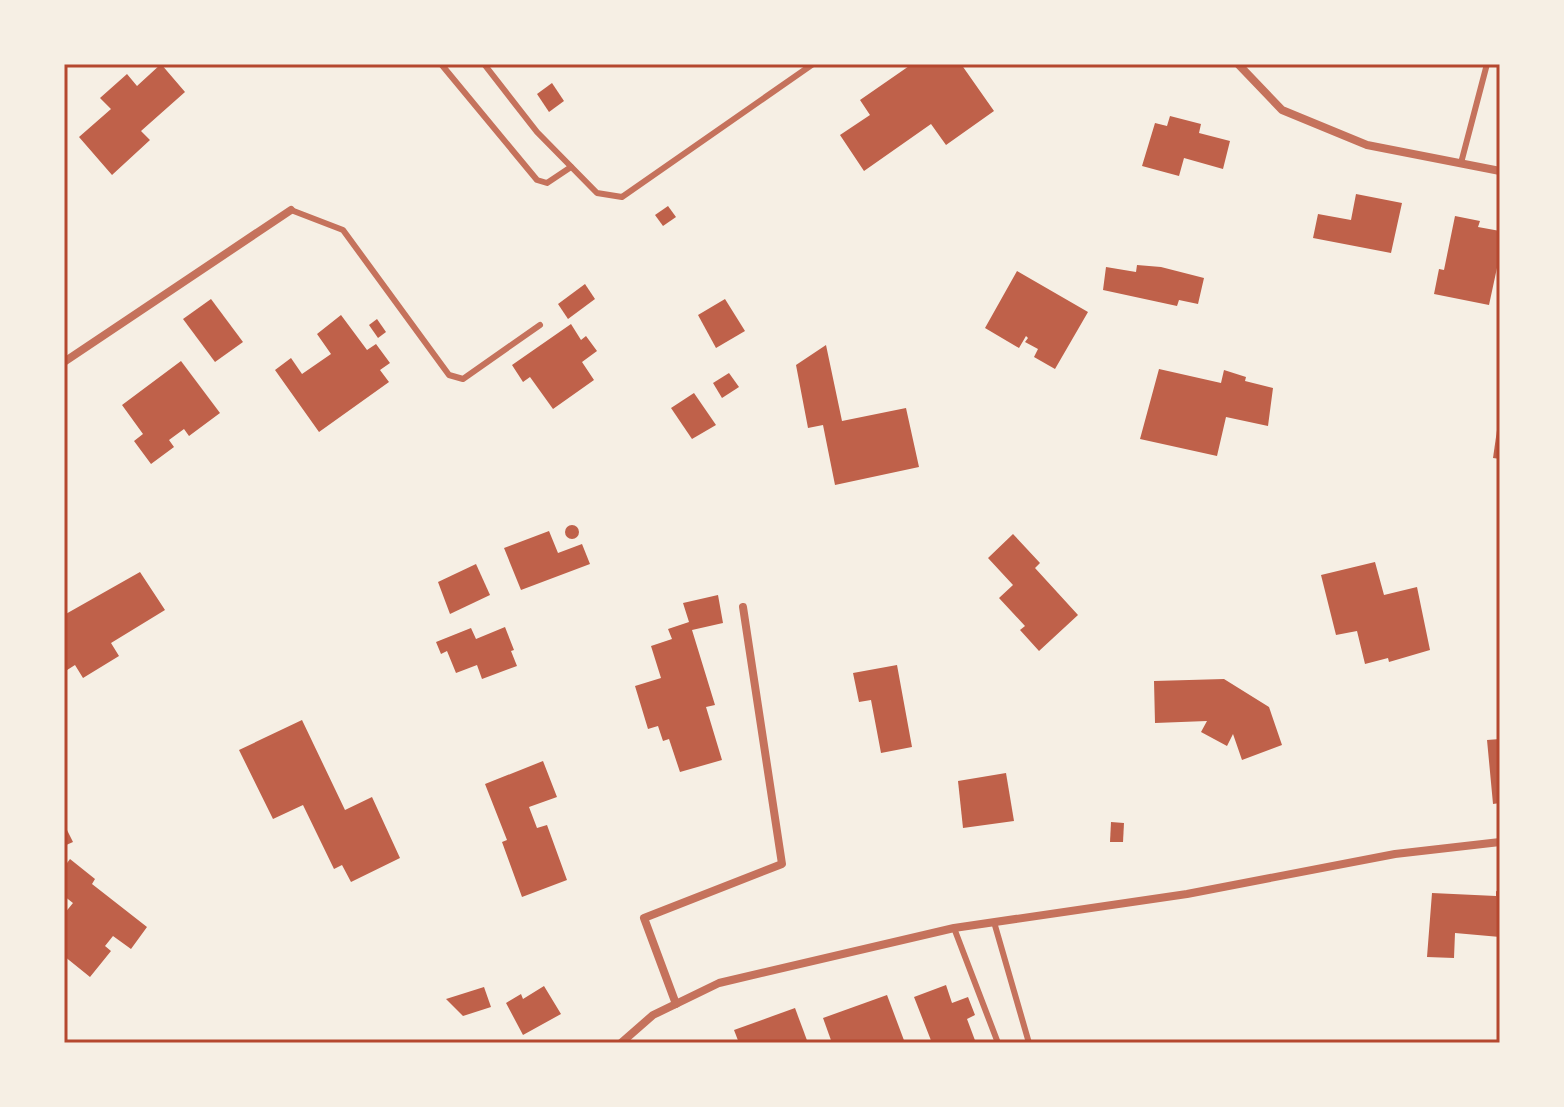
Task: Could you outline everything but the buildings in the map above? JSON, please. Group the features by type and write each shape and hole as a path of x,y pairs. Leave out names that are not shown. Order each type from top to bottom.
{"street":[{"path":"1238,64 1282,110 1367,145 1500,171"},
{"path":"64,362 291,210"},
{"path":"676,1004 644,918 782,864 743,607"},
{"path":"621,1043 653,1015 719,983 954,928 1187,894 1395,854 1500,842"}],"lane":[{"path":"441,64 537,180 547,183 571,167"},
{"path":"484,64 537,132 597,193 622,197 813,64"},
{"path":"1461,163 1487,64"},
{"path":"291,210 343,230 449,375 463,379 540,325"},
{"path":"994,922 1029,1043"},
{"path":"954,928 998,1043"}]}
